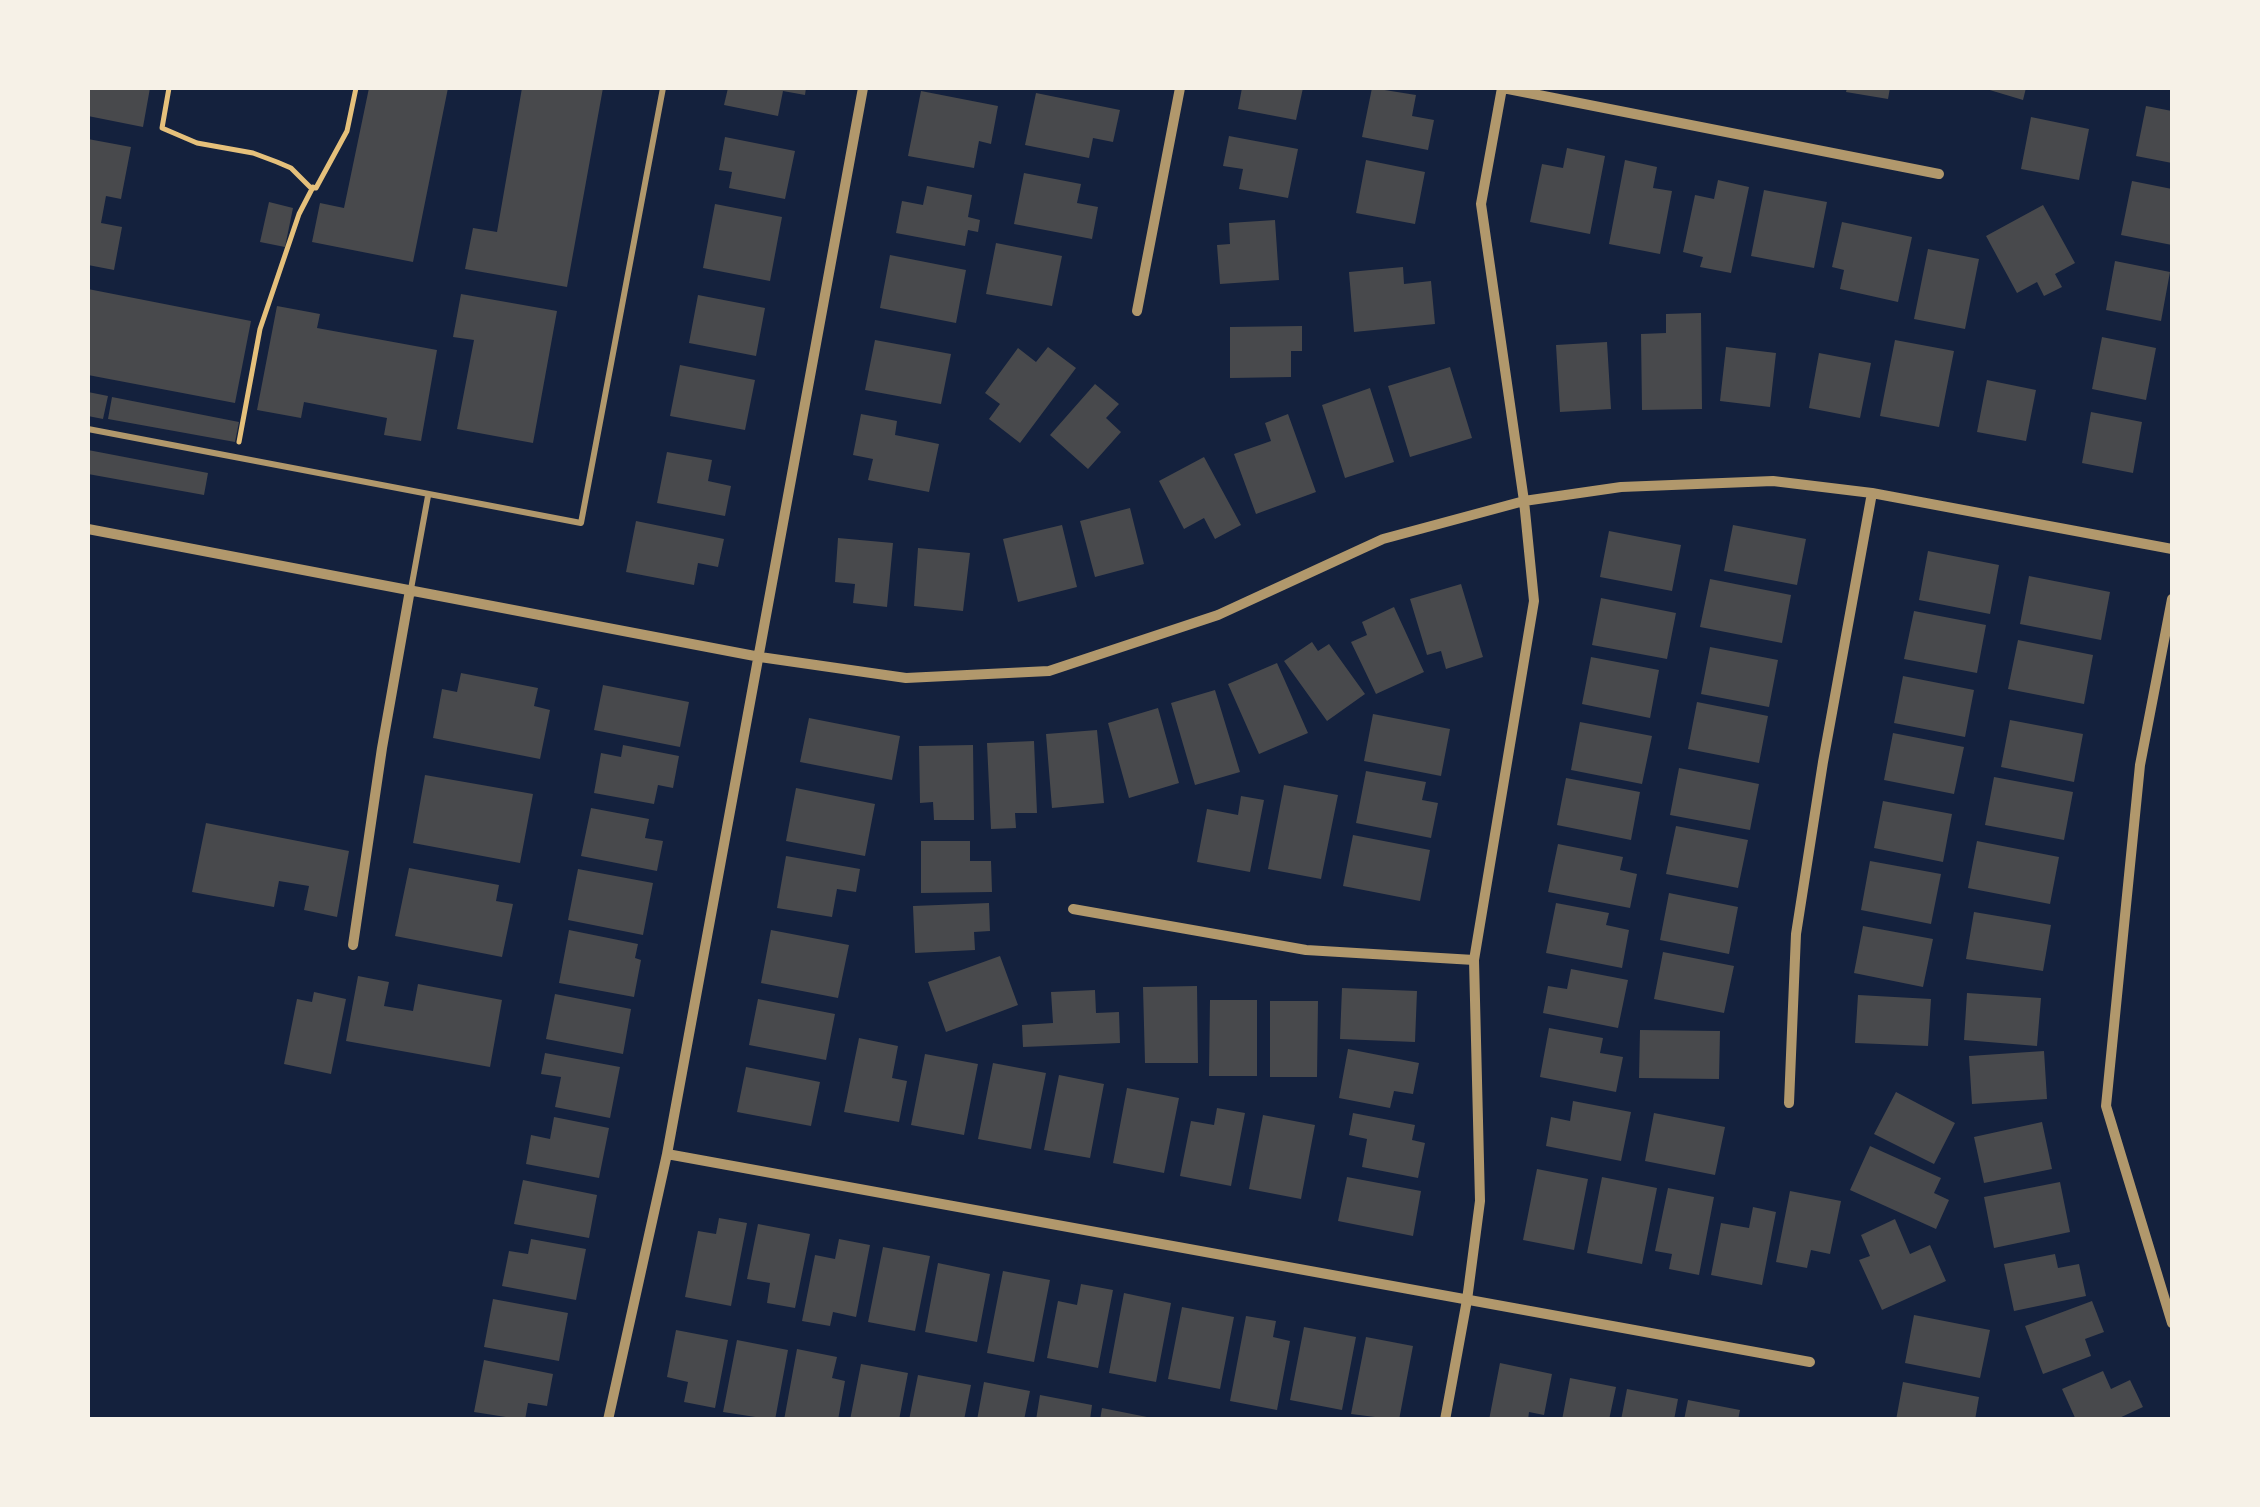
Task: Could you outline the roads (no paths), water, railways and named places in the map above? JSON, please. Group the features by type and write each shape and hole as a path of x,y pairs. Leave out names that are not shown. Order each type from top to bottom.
{"street":[{"path":"608,1420 667,1154 863,88"},
{"path":"1137,311 1180,88"},
{"path":"1445,1420 1480,1200 1474,960 1534,602 1524,501 1481,204 1503,88 1939,174"},
{"path":"88,529 760,657 906,678 1049,671 1218,615 1383,539 1524,501 1622,487 1773,480 1872,493 2172,549"},
{"path":"1789,1103 1796,934 1822,762 1872,493"},
{"path":"354,945 382,748 410,590"},
{"path":"2172,599 2140,765 2106,1106 2172,1322"},
{"path":"1073,909 1306,950 1474,960"},
{"path":"667,1154 1810,1362"}],"lane":[{"path":"88,430 581,523 663,88"},
{"path":"410,590 428,496"}]}
